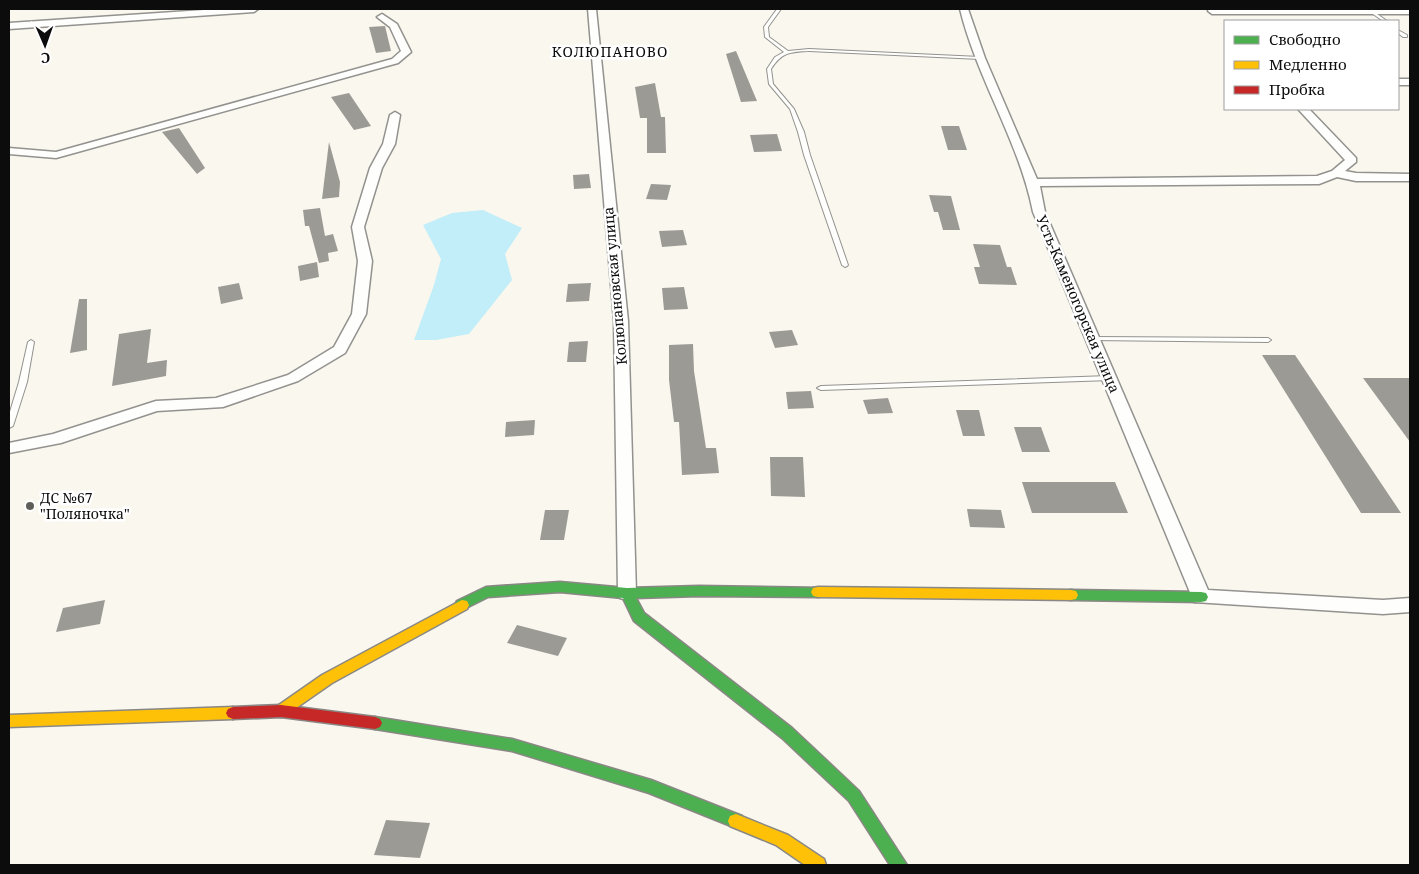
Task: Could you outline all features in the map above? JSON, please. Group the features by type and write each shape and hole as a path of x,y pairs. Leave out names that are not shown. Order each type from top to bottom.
{"street":[{"path":"9,26 254,9"},
{"name":"Колюпановская улица","path":"592,9 621,321 627,593"},
{"name":"Усть-Каменогорская улица","path":"964,9 980,58 1033,183 1039,212 1201,598"},
{"path":"1213,13 1410,11"},
{"path":"9,151 56,154 395,61 406,52 394,26 382,17"},
{"path":"1033,183 1319,180 1336,174 1352,160 1304,110"},
{"path":"9,448 55,440 156,406 218,403 293,378 340,350 359,314 365,261 358,227 376,168 389,144 395,115"},
{"path":"1336,174 1356,177 1410,177"},
{"path":"281,711 327,679 486,592 560,587 627,593 699,591 1201,598 1383,607 1410,605"},
{"path":"627,593 639,617 787,733 854,796 899,865"},
{"path":"9,721 281,711 391,725 512,744 651,787 782,840 818,865"}],"lane":[{"path":"779,9 766,27 767,37 786,51"},
{"path":"958,9 964,9"},
{"path":"1370,10 1384,20"},
{"path":"1399,32 1405,36"},
{"path":"845,265 820,196 801,132 792,110 771,84 769,69 776,58 786,51 809,50 980,58"},
{"path":"1093,339 1268,340"},
{"path":"9,426 23,382 31,342"},
{"path":"820,388 1109,378"}],"water":[{"path":"483,210 522,228 505,254 512,280 469,334 436,340 414,340 434,285 441,259 423,225 452,213"}],"building":[{"path":"385,26 391,51 376,53 369,27"},
{"path":"736,51 757,101 741,102 726,54"},
{"path":"655,83 661,117 665,117 666,153 647,153 647,118 640,118 635,87"},
{"path":"349,93 371,126 354,130 331,97"},
{"path":"941,126 959,126 967,150 948,150"},
{"path":"179,128 205,168 197,174 162,132"},
{"path":"777,134 782,151 754,152 750,135"},
{"path":"329,142 340,182 339,197 322,199"},
{"path":"589,174 591,188 574,189 573,175"},
{"path":"651,184 671,185 667,200 646,199"},
{"path":"929,195 951,196 960,230 943,230 938,212 934,212"},
{"path":"320,208 325,236 333,234 338,251 328,253 329,261 319,263 309,226 305,226 303,210"},
{"path":"683,230 687,245 662,247 659,231"},
{"path":"973,244 1000,245 1007,267 1011,267 1017,285 979,284 974,267 980,267"},
{"path":"317,262 319,277 300,281 298,266"},
{"path":"239,283 243,299 221,304 218,287"},
{"path":"591,283 589,301 566,302 568,284"},
{"path":"684,287 688,309 664,310 662,288"},
{"path":"79,299 87,299 87,350 70,353"},
{"path":"151,329 147,363 167,360 166,376 112,386 119,334"},
{"path":"792,330 798,345 775,348 769,332"},
{"path":"588,341 586,362 567,362 569,342"},
{"path":"693,344 694,371 706,448 716,448 719,473 682,475 679,422 674,422 669,380 669,345"},
{"path":"1262,355 1295,355 1401,513 1361,513"},
{"path":"1363,378 1410,378 1410,442"},
{"path":"811,391 814,408 788,409 786,392"},
{"path":"888,398 893,413 868,414 863,400"},
{"path":"956,410 979,410 985,436 963,436"},
{"path":"535,420 534,435 505,437 506,422"},
{"path":"1014,427 1041,427 1050,452 1022,452"},
{"path":"770,457 803,457 805,497 771,496"},
{"path":"1022,482 1115,482 1128,513 1032,513"},
{"path":"967,509 1001,510 1005,528 970,527"},
{"path":"545,510 569,510 564,540 540,540"},
{"path":"105,600 100,624 56,632 63,608"},
{"path":"517,625 567,638 558,656 507,643"},
{"path":"386,820 430,823 420,858 374,855"}],"traffic: fast":[{"path":"462,605 486,592 560,587 627,593 699,591 818,592"},
{"path":"627,593 639,617 787,733 854,796 899,865"},
{"path":"1071,595 1201,597"},
{"path":"375,723 512,745 651,787 736,821"}],"traffic: slow":[{"path":"818,592 1071,595"},
{"path":"281,711 327,679 462,605"},
{"path":"9,721 233,713"},
{"path":"736,821 782,840 818,865"}],"traffic: jam":[{"path":"233,713 281,711 375,723"}],"place":[{"name":"ДС №67 \"Поляночка\"","path":"30,506"}],"district":[{"name":"КОЛЮПАНОВО","path":"610,52"}]}
